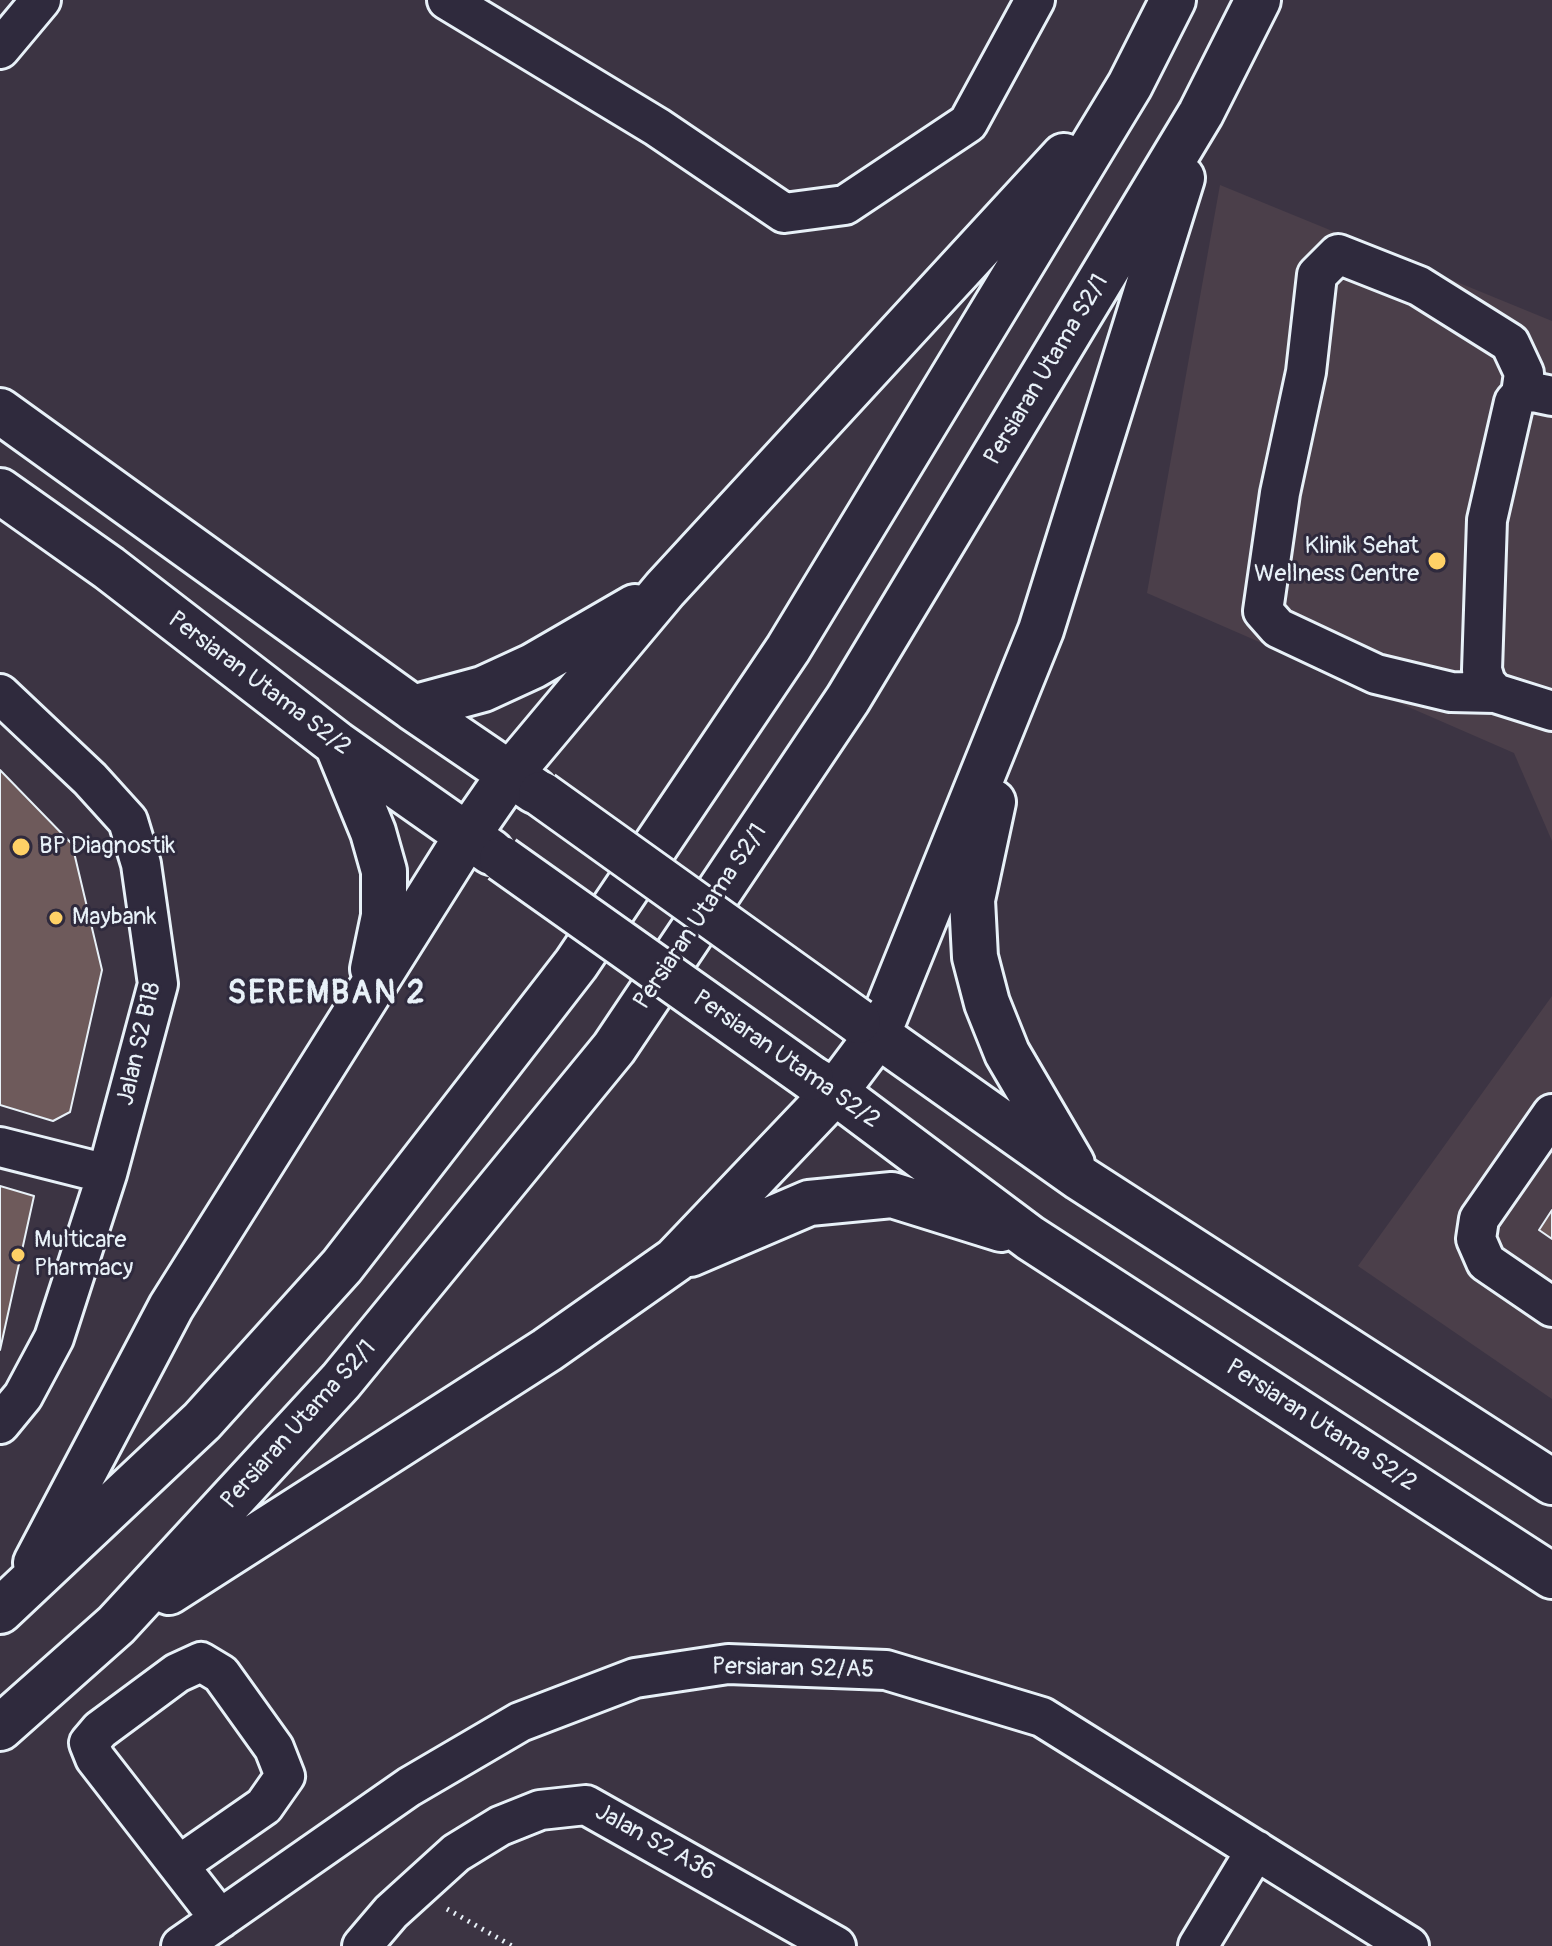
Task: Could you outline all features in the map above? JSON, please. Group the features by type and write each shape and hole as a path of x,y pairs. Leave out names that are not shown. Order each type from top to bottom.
{"main road":[{"path":"10,1602 202,1421 342,1266 576,964 788,649 1130,85 1173,0"},
{"name":"Persiaran Utama S2/1","path":"0,1728 116,1625 341,1381 614,1048 848,699 1201,113 1258,0"},
{"path":"10,1602 171,1307 368,995 485,848 526,784 665,589 1130,85"},
{"path":"675,1260 823,1085 867,1028 1041,630 1201,113"},
{"path":"0,411 413,708 526,784 1080,1178 1552,1482"},
{"name":"Persiaran Utama S2/2","path":"0,491 109,568 337,744 823,1085 1030,1238 1552,1576"},
{"path":"413,708 483,689 533,666 665,589"},
{"path":"1017,690 972,900 975,957 987,1003 1007,1053 1080,1178"},
{"path":"337,744 373,832 384,871 384,916 368,995"},
{"path":"116,1625 547,1350 675,1260 809,1203 892,1195 1030,1238"}],"street":[{"path":"0,49 41,0"},
{"path":"447,0 657,127 784,213 845,205 968,123 1035,0"},
{"path":"1495,693 1486,683 1482,670 1487,520 1514,402 1537,395 1510,343 1419,286 1338,254 1317,275 1306,372 1280,493 1263,611 1278,628 1376,674 1451,692 1495,693 1552,711"},
{"name":"Jalan S2 B18","path":"0,694 90,779 128,821 141,864 158,984 107,1174 54,1338 23,1396 0,1424"},
{"path":"1552,1114 1479,1219 1476,1239 1486,1262 1552,1307"},
{"path":"0,1147 107,1174"},
{"path":"179,1865 264,1806 285,1776 274,1748 221,1674 201,1662 177,1673 100,1730 89,1743 95,1758 179,1865 196,1938"},
{"name":"Persiaran S2/A5","path":"196,1938 409,1787 520,1722 635,1678 728,1664 886,1670 1042,1717 1409,1946"},
{"name":"Jalan S2 A36","path":"362,1946 414,1890 456,1853 500,1826 540,1810 586,1805 818,1941"},
{"path":"1198,1946 1256,1850"}],"path":[{"path":"414,1890 512,1946"}],"shaded area":[{"path":"1220,185 1552,321 1552,841 1514,753 1147,593"},
{"path":"1552,996 1552,1399 1358,1266"}],"building":[{"path":"0,770 72,844 102,970 70,1112 53,1121 0,1105"},
{"path":"0,1186 34,1196 0,1350"},
{"path":"1552,1210 1552,1239 1539,1230"}],"place":[{"name":"Klinik Sehat Wellness Centre","path":"1437,561"},
{"name":"BP Diagnostik","path":"21,847"},
{"name":"Maybank","path":"56,918"},
{"name":"Multicare Pharmacy","path":"18,1255"}],"district":[{"name":"SEREMBAN 2","path":"327,995"}]}
